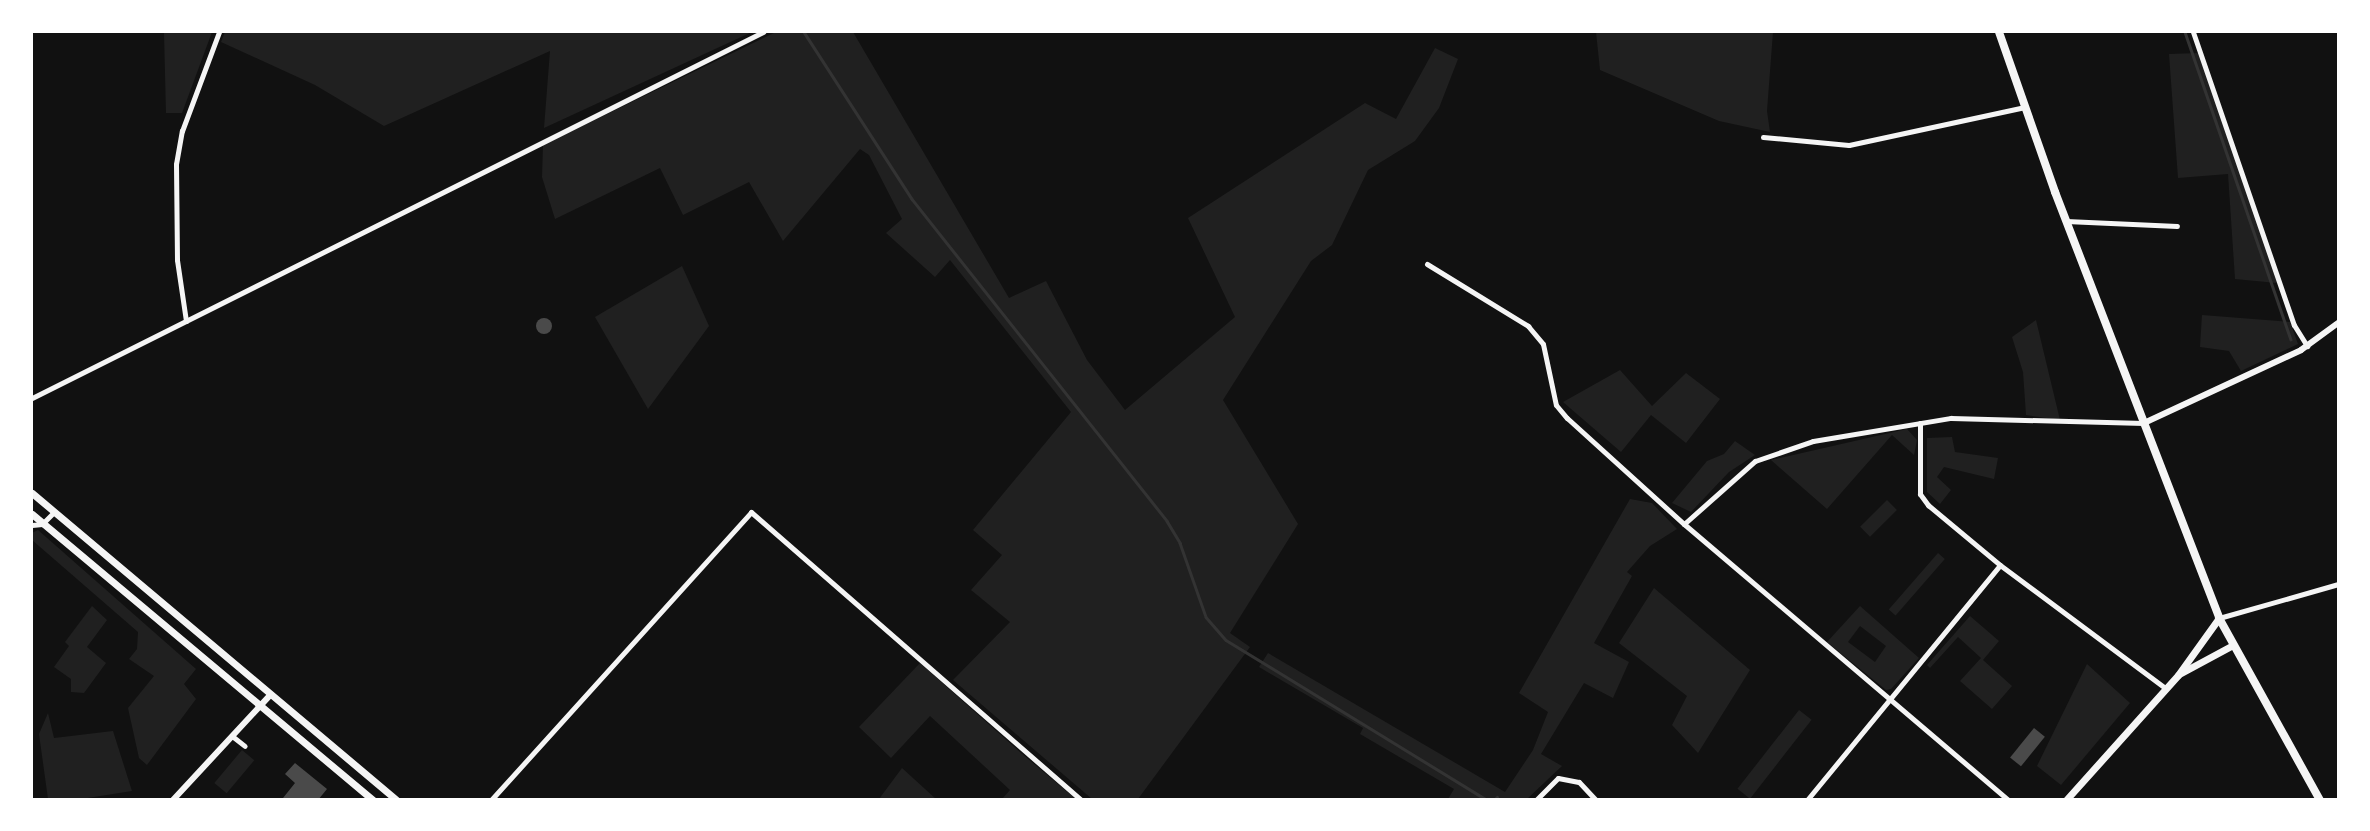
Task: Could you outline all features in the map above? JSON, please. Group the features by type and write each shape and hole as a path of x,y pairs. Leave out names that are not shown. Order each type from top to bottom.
{"main road":[{"path":"1998,32 2066,221 2220,618 2320,800"},
{"path":"32,493 396,800"},
{"path":"32,514 373,800"},
{"path":"2066,800 2178,675 2220,618"},
{"path":"2178,675 2233,645"}],"street":[{"path":"186,321 177,260 176,164 182,131 219,32"},
{"path":"32,398 763,32"},
{"path":"2193,32 2294,325 2306,346"},
{"path":"1763,137 1849,145 2025,107"},
{"path":"2066,221 2176,226"},
{"path":"1427,264 1528,326 1548,357 1556,405 1684,524 2008,800"},
{"path":"1684,524 1731,477 1765,457 1813,441 1974,417 2144,423 2306,346 2339,323"},
{"path":"1920,423 1920,494 2000,565 2165,688"},
{"path":"32,525 42,524 54,512"},
{"path":"491,800 751,512 1081,800"},
{"path":"1808,800 2000,565"},
{"path":"2220,618 2339,584"},
{"path":"173,800 271,694"},
{"path":"232,736 245,746"},
{"path":"1536,800 1558,778 1579,782 1596,800"}],"shaded area":[{"path":"164,32 212,32 182,113 166,113"},
{"path":"225,32 752,32 544,128 550,51 384,126 315,85 221,42"},
{"path":"776,32 853,32 1009,298 1046,281 1087,360 1125,410 1235,317 1188,218 1365,103 1396,119 1435,48 1458,59 1439,108 1415,141 1368,170 1332,245 1311,261 1223,400 1298,524 1230,633 1250,647 1138,799 1092,799 953,680 1010,622 971,590 1002,555 973,530 1071,412 950,260 935,277 886,233 902,219 869,155 860,149 783,241 749,182 683,215 660,168 555,219 542,177 543,145"},
{"path":"1596,32 1773,32 1767,111 1770,132 1719,121 1600,70"},
{"path":"2199,53 2277,283 2235,279 2228,174 2178,178 2169,54"},
{"path":"682,266 709,326 648,409 595,317"},
{"path":"2202,315 2290,322 2298,344 2241,371 2229,351 2200,347"},
{"path":"2036,320 2060,420 2026,415 2023,372 2012,337"},
{"path":"1620,370 1652,406 1686,373 1720,399 1686,443 1651,415 1621,452 1563,402"},
{"path":"1907,429 1917,440 1914,455 1892,435 1827,509 1771,460"},
{"path":"1952,437 1955,452 1998,458 1994,479 1944,467 1937,477 1951,490 1940,504 1927,492 1927,438"},
{"path":"1735,441 1755,455 1729,472 1691,512 1672,503 1707,461 1724,454"},
{"path":"1630,499 1652,503 1677,529 1650,546 1627,572 1632,576 1594,643 1629,662 1613,698 1584,683 1541,754 1562,766 1527,799 1448,799 1454,789 1360,734 1363,728 1259,667 1268,653 1505,792 1533,750 1548,712 1519,693"},
{"path":"1887,500 1897,510 1870,537 1860,527"},
{"path":"38,530 196,669 184,684 196,699 147,765 139,758 128,708 154,676 129,659 137,649 138,632 32,540 32,533"},
{"path":"1938,553 1945,559 1896,616 1889,610"},
{"path":"1654,588 1750,670 1698,753 1672,725 1687,696 1619,643"},
{"path":"92,606 107,620 87,647 106,663 84,693 71,692 71,679 54,667 69,646 65,642"},
{"path":"1860,606 1919,658 1891,689 1886,690 1827,642","holes":["1860,626 1886,646 1875,662 1848,642"]},
{"path":"1970,616 1999,641 1983,660 2012,686 1992,709 1960,681 1981,658 1958,637 1930,668 1927,665"},
{"path":"920,663 1076,799 1002,799 1010,790 930,716 891,758 859,727"},
{"path":"2087,664 2130,703 2061,785 2037,766"},
{"path":"1799,710 1812,720 1750,799 1737,789"},
{"path":"48,713 54,738 113,731 132,791 81,799 48,799 39,734"},
{"path":"242,750 254,760 227,793 214,783"},
{"path":"902,768 936,799 879,799"}],"building":[{"path":"544,318 550,320 550,332 544,334 538,332 536,326 538,320"},
{"path":"2034,728 2045,737 2021,766 2010,758"},
{"path":"295,763 327,789 318,800 283,798 295,783 285,774"}],"waterway":[{"path":"804,32 912,199 1167,521 1180,543 1206,617 1226,640 1487,800"},
{"path":"2185,32 2291,339"},
{"path":"1494,800 1497,797"}]}
